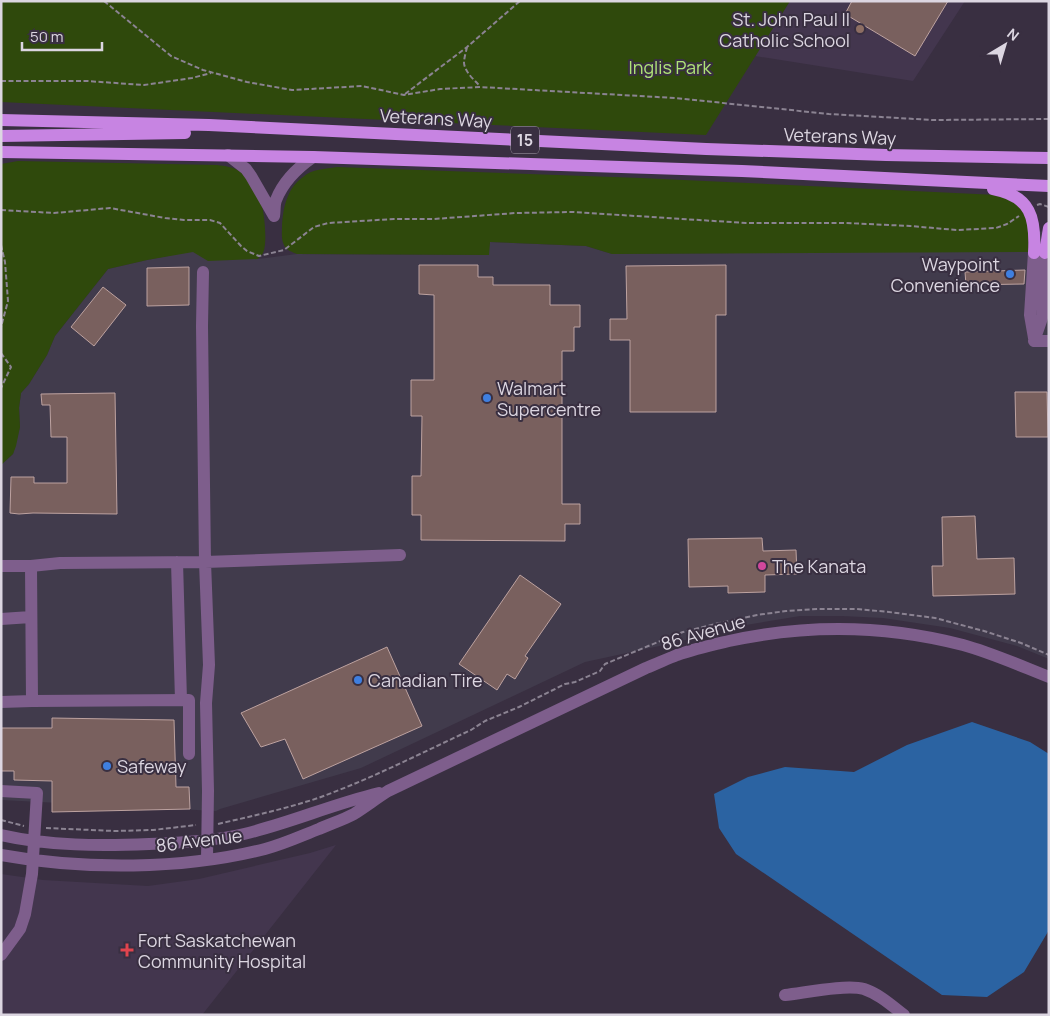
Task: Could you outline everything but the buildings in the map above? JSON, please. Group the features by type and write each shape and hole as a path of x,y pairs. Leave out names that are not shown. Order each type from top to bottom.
{"main road":[{"name":"Veterans Way","path":"1,120 209,125 672,148 886,156 1049,158"},
{"path":"1,136 188,133 209,125"},
{"name":"15","path":"1,152 313,157 742,171 1049,186"},
{"path":"1,157 17,152"},
{"path":"954,182 1005,191 1019,199 1031,214 1040,253"},
{"path":"1040,253 1049,228"}],"street":[{"path":"228,155 252,176 274,216 275,202 282,188 294,172 313,157"},
{"path":"1040,253 1030,315 1034,341 1049,341"},
{"path":"203,272 205,562 209,665 206,703 207,859"},
{"path":"1,566 31,566 60,563 205,562 400,555"},
{"path":"177,562 188,754"},
{"path":"31,566 32,701"},
{"path":"1,619 31,617"},
{"name":"86 Avenue","path":"1,855 79,864 120,865 207,859 243,854 267,848 352,815 388,791 669,658 703,647 767,634 839,628 898,632 964,646 999,657 1049,677"},
{"path":"1,702 185,700 206,703"},
{"path":"1,790 37,793 35,841 28,895 20,929 1,955"},
{"name":"86 Avenue","path":"1,835 35,841 71,844 122,845 206,840 267,828 355,799 388,791"},
{"path":"785,995 846,987 863,989 883,999 904,1015"}],"path":[{"path":"104,1 171,56 213,73 247,82 292,90 362,86 404,95 480,87 675,98 829,114 933,120 1049,119"},
{"path":"404,95 467,47 520,1"},
{"path":"467,47 464,63 466,70 480,87"},
{"path":"1,82 87,81 144,85 213,73"},
{"path":"1035,205 1040,204 1049,207"},
{"path":"1,210 54,213 110,208 165,218 210,220 220,223 241,246 258,256 284,250 314,227 328,223 434,219 516,212 574,212 737,222 846,223 957,230 996,228 1007,224 1022,214"},
{"path":"1,245 5,262 8,301 1,327"},
{"path":"1,353 11,367 1,388"},
{"path":"1,820 20,826 88,831 153,830 220,824 280,810 374,776 471,730 485,721 519,707 565,684 575,682 600,671 605,664 621,657 683,632 756,615 818,609 884,611 935,618 959,624 1021,643 1049,655"}],"shaded area":[{"name":"St. John Paul II Catholic School","path":"790,1 965,1 913,81 755,56"},
{"path":"1049,231 1049,659 1017,646 950,628 883,618 800,616 728,628 678,642 585,662 361,768 216,811 1,800 1,465 13,454 20,427 19,408 21,393 29,384 47,355 55,336 108,269 193,251 258,259 297,254 488,255 490,242 586,246 612,254 738,253"},
{"name":"Fort Saskatchewan Community Hospital","path":"336,845 202,1015 1,1015 1,874 43,880 148,886 199,879 310,853"}],"green space":[{"name":"Inglis Park","path":"1,1 790,1 706,135 1,102"},
{"path":"18,161 217,165 232,168 239,171 245,177 254,187 260,199 264,217 265,242 263,253 258,259 208,261 193,252 108,269 55,336 47,355 29,384 21,393 19,408 20,427 16,446 13,454 1,465 1,164"},
{"path":"337,167 641,178 997,195 1014,201 1030,221 1030,252 612,254 586,246 490,242 489,255 297,254 289,251 282,240 282,226 283,212 293,187 310,172"}],"water":[{"path":"972,722 1030,742 1049,754 1049,930 1024,972 987,997 942,995 736,854 719,828 714,794 748,777 785,767 854,772 907,745"}],"place":[{"name":"St. John Paul II Catholic School","path":"860,29"},
{"name":"Waypoint Convenience","path":"1010,274"},
{"name":"Walmart Supercentre","path":"487,398"},
{"name":"The Kanata","path":"762,566"},
{"name":"Canadian Tire","path":"358,680"},
{"name":"Safeway","path":"107,766"},
{"name":"Fort Saskatchewan Community Hospital","path":"127,950"}]}
